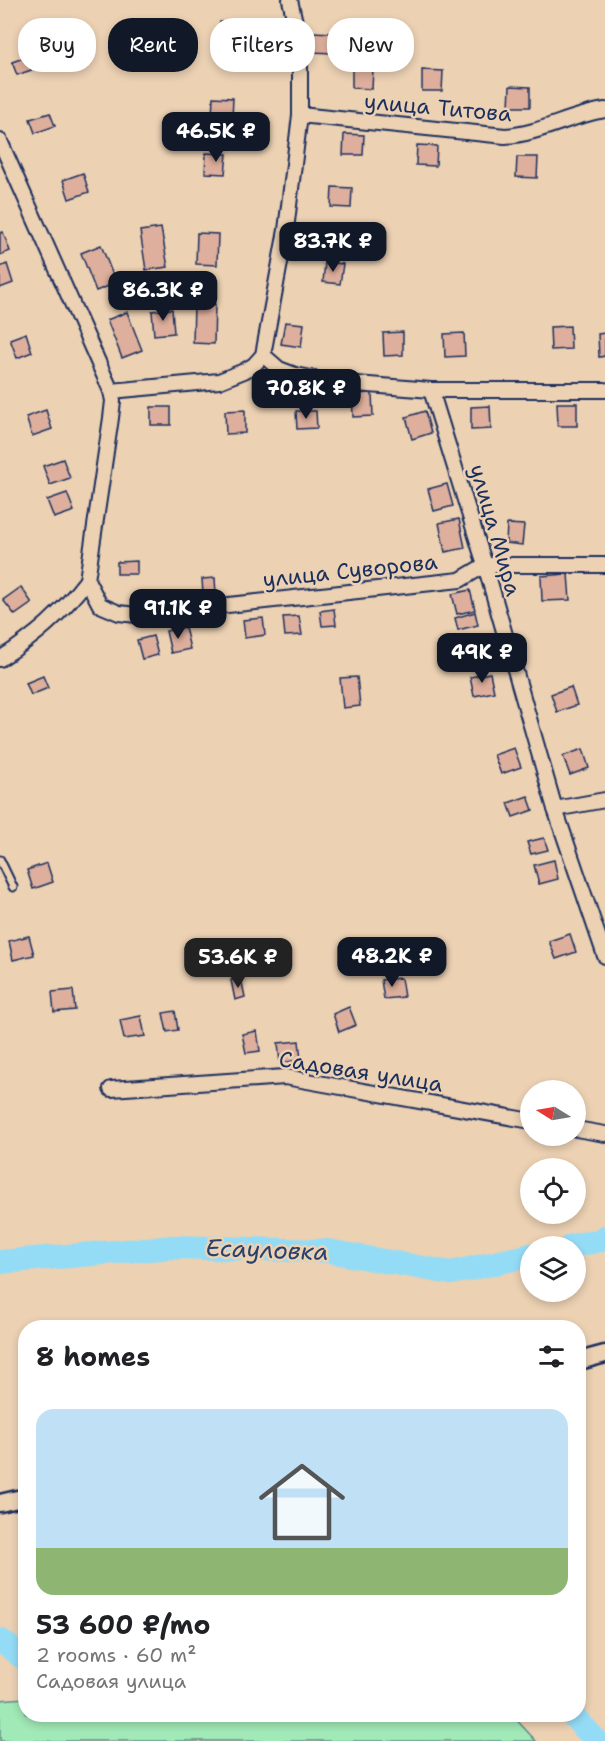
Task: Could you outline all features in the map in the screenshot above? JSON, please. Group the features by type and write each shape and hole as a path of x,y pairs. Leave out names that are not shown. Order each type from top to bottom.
{"street":[{"path":"111,390 219,381 244,371 254,365 263,355 286,230 300,115 300,44 290,0"},
{"name":"улица Титова","path":"300,115 504,136 524,135 584,113 605,110"},
{"path":"0,141 111,390 113,401 87,580 72,600 34,637 0,659"},
{"path":"263,355 279,369 295,375 332,382 431,390 605,390"},
{"name":"улица Мира","path":"431,390 485,565 555,809 605,956"},
{"path":"485,565 605,565"},
{"name":"улица Суворова","path":"87,580 100,605 136,615 460,580 485,565"},
{"path":"555,809 605,800"},
{"name":"Садовая улица","path":"111,1089 285,1077 520,1118"},
{"path":"586,1131 605,1134"},
{"path":"586,1358 605,1354"},
{"path":"0,1503 18,1499"}],"lane":[{"path":"0,860 12,887"}],"green space":[{"path":"18,1699 18,1722 518,1722 536,1741 0,1741 0,1700"}],"building":[{"path":"315,32 327,33 327,53 315,52"},
{"path":"18,60 18,72 26,72 17,75 12,62"},
{"path":"422,70 443,71 442,91 422,91"},
{"path":"352,72 373,72 372,89 352,88"},
{"path":"510,86 530,87 530,107 509,107"},
{"path":"213,97 233,98 232,118 212,117"},
{"path":"50,113 55,126 35,133 30,119"},
{"path":"344,134 364,135 363,155 343,155"},
{"path":"417,145 437,146 436,166 416,165"},
{"path":"206,153 227,154 225,174 205,173"},
{"path":"517,157 538,157 537,178 516,177"},
{"path":"83,173 89,192 69,199 63,180"},
{"path":"332,187 352,188 351,208 331,207"},
{"path":"161,228 168,267 146,270 140,231"},
{"path":"3,232 10,251 0,255 0,233"},
{"path":"197,233 218,234 217,265 196,264"},
{"path":"101,245 116,283 96,291 81,253"},
{"path":"325,262 343,264 340,284 323,282"},
{"path":"7,264 13,283 0,288 0,267"},
{"path":"194,304 215,304 214,344 193,343"},
{"path":"172,309 174,333 154,335 152,311"},
{"path":"127,312 142,350 122,358 107,320"},
{"path":"285,322 304,324 301,347 281,344"},
{"path":"570,326 571,349 551,350 550,327"},
{"path":"403,332 403,355 384,356 383,333"},
{"path":"26,333 32,352 17,358 10,339"},
{"path":"464,333 465,356 445,357 444,334"},
{"path":"605,333 605,356 599,357 598,334"},
{"path":"372,393 373,416 353,417 352,394"},
{"path":"557,403 577,403 577,426 558,426"},
{"path":"490,406 491,429 471,430 471,407"},
{"path":"151,407 171,407 171,425 151,425"},
{"path":"46,410 52,429 32,436 26,417"},
{"path":"245,410 245,433 226,434 225,411"},
{"path":"296,411 316,411 317,428 297,429"},
{"path":"425,411 431,433 412,439 406,417"},
{"path":"63,459 70,478 50,485 43,466"},
{"path":"447,484 453,506 434,511 428,489"},
{"path":"67,493 74,511 54,518 47,500"},
{"path":"459,519 465,548 445,552 439,523"},
{"path":"507,524 524,525 522,545 506,543"},
{"path":"137,561 137,574 117,574 117,562"},
{"path":"568,574 570,600 542,601 541,576"},
{"path":"215,578 216,594 203,594 202,579"},
{"path":"21,587 32,603 15,615 3,600"},
{"path":"470,590 475,610 457,614 452,594"},
{"path":"334,609 336,625 322,626 320,611"},
{"path":"475,612 478,625 458,630 455,618"},
{"path":"299,616 302,635 285,636 283,617"},
{"path":"263,618 265,635 245,638 243,620"},
{"path":"185,627 190,649 171,653 166,631"},
{"path":"153,636 158,655 142,659 137,640"},
{"path":"490,673 494,692 474,696 470,677"},
{"path":"43,676 48,688 31,695 26,683"},
{"path":"357,677 360,706 343,708 340,678"},
{"path":"571,687 577,705 557,712 551,694"},
{"path":"514,748 521,767 501,774 494,755"},
{"path":"583,749 589,768 570,775 563,756"},
{"path":"528,796 533,810 513,817 508,803"},
{"path":"544,838 548,850 531,854 527,842"},
{"path":"554,860 558,879 539,884 534,865"},
{"path":"47,863 53,882 33,889 27,870"},
{"path":"570,934 576,952 556,959 549,941"},
{"path":"29,936 34,955 13,960 9,941"},
{"path":"241,978 245,997 235,1000 231,980"},
{"path":"401,978 404,997 384,999 381,980"},
{"path":"73,990 75,1010 54,1012 52,992"},
{"path":"349,1007 356,1025 339,1032 333,1014"},
{"path":"175,1011 178,1030 167,1032 163,1013"},
{"path":"141,1016 145,1036 124,1039 120,1020"},
{"path":"257,1031 260,1051 246,1053 242,1034"},
{"path":"299,1041 301,1060 280,1063 278,1043"}],"waterway":[{"name":"Есауловка","path":"586,1243 602,1240 605,1237"},
{"name":"Есауловка","path":"0,1262 173,1247 328,1251 451,1273 520,1257"},
{"name":"Есауловка","path":"0,1640 18,1654"},
{"name":"Есауловка","path":"579,1722 597,1741"}]}
